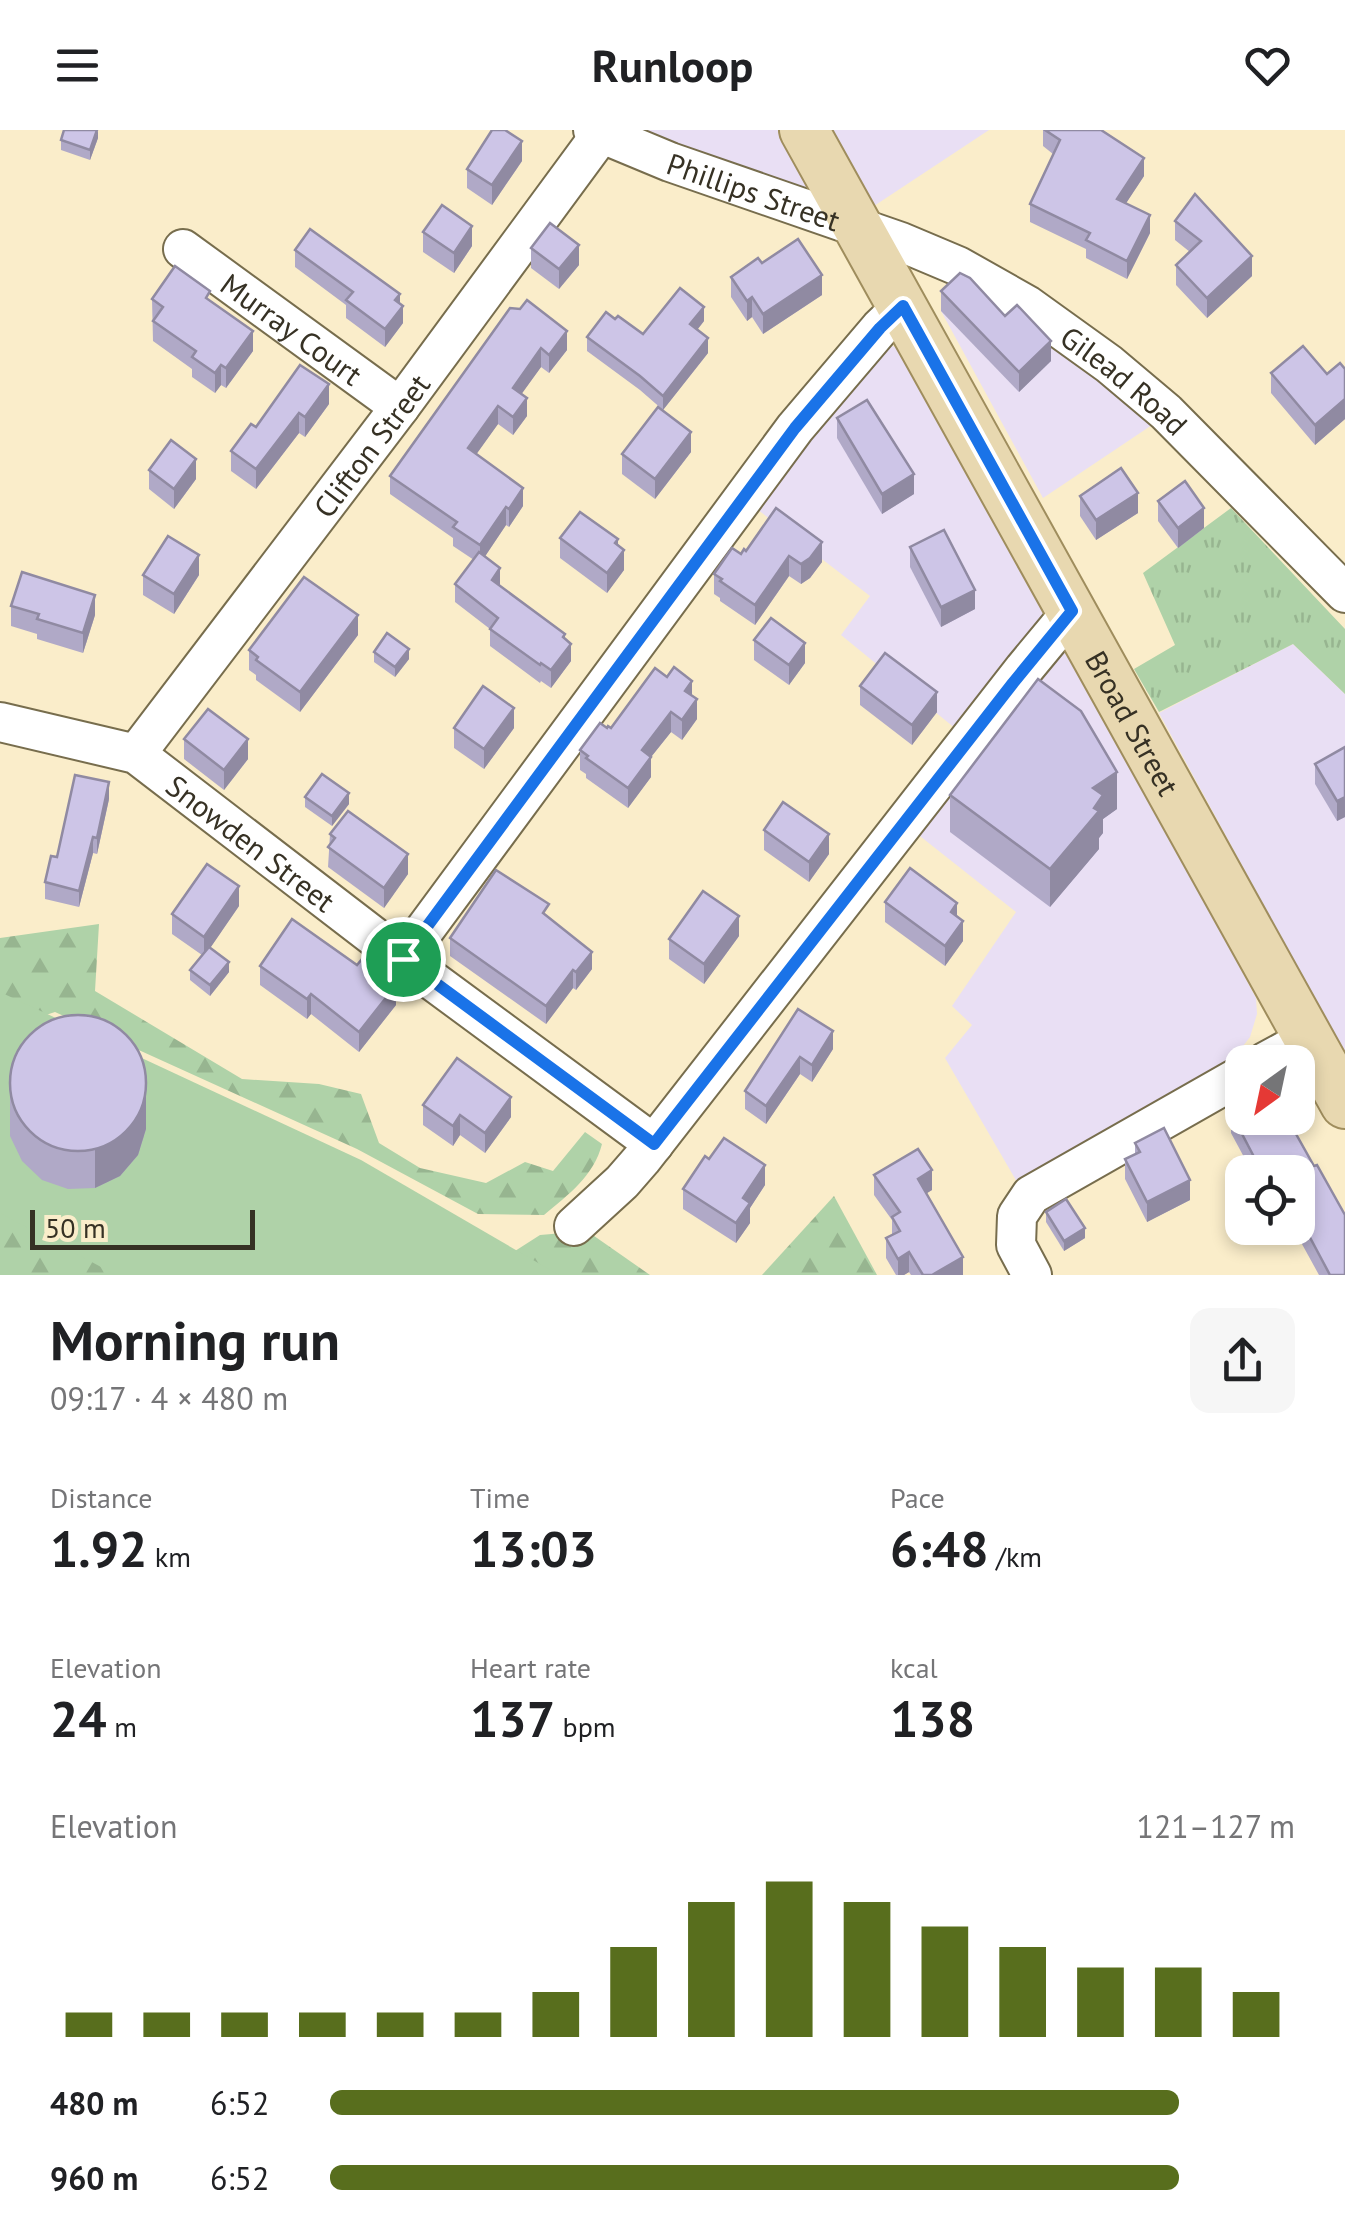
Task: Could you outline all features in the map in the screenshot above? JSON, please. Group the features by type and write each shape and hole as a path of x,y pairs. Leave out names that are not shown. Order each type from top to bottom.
{"main road":[{"name":"Broad Street","path":"804,130 1345,1104"}],"street":[{"name":"Phillips Street","path":"597,132 670,162 860,228"},
{"name":"Clifton Street","path":"136,754 400,407 597,132"},
{"name":"Gilead Road","path":"860,228 958,266 1054,322 1166,412 1345,593"},
{"name":"Murray Court","path":"183,249 400,407"},
{"path":"403,959 795,428 903,306"},
{"path":"574,1226 622,1182 654,1144 1072,611"},
{"path":"0,722 136,754"},
{"name":"Snowden Street","path":"136,754 403,959 654,1144"},
{"path":"1296,1045 1309,1038"},
{"path":"1032,1275 1016,1245 1016,1216 1031,1194 1225,1085"}],"shaded area":[{"path":"643,130 989,130 874,206 882,221"},
{"path":"956,284 1023,319 1091,369 1152,425 1043,498 941,311 944,295"},
{"path":"892,346 903,350 1038,587 1256,998 1257,1014 1250,1037 1244,1045 1225,1045 1225,1061 1017,1182 945,1058 972,1025 952,1006 1016,912 892,814 956,729 841,635 870,596 753,506 880,348"},
{"path":"1293,644 1345,694 1345,1054 1159,713"}],"green space":[{"path":"1231,508 1345,629 1345,694 1293,644 1159,712 1134,669 1175,645 1143,573"},
{"path":"99,924 95,991 242,1079 319,1084 361,1094 379,1143 420,1168 486,1183 525,1162 553,1171 585,1132 602,1144 593,1166 544,1215 478,1214 357,1149 55,1012 0,1030 0,938"},
{"path":"0,992 361,1160 559,1275 116,1275 0,1213"},
{"path":"834,1196 877,1275 762,1275"},
{"path":"0,1203 160,1275 0,1275"},
{"path":"587,1231 650,1275 487,1275 504,1258 540,1235"}],"building":[{"path":"64,130 97,130 90,150 61,140"},
{"path":"492,130 505,130 522,141 492,185 467,169"},
{"path":"1045,130 1101,130 1144,158 1117,199 1150,215 1127,261 1086,240 1090,233 1030,204 1060,140"},
{"path":"1195,194 1252,256 1207,298 1176,265 1201,241 1175,221"},
{"path":"442,205 472,226 454,253 423,232"},
{"path":"550,223 579,245 559,269 531,248"},
{"path":"310,229 400,294 395,300 403,306 385,329 346,300 353,292 295,250"},
{"path":"798,239 822,275 763,314 752,297 747,301 731,277 758,258 762,263"},
{"path":"175,266 210,291 206,298 253,331 226,368 221,365 215,373 192,357 196,351 153,321 163,307 152,299"},
{"path":"960,273 970,278 1005,316 1017,305 1051,341 1019,372 941,291"},
{"path":"680,288 704,307 690,324 708,338 663,396 587,337 606,312 643,334"},
{"path":"527,300 567,331 549,355 541,348 513,388 527,398 513,417 498,406 468,448 523,488 480,545 453,527 457,522 390,476 510,308 520,309"},
{"path":"1303,346 1327,374 1340,363 1345,369 1345,399 1315,425 1271,373"},
{"path":"300,365 329,384 305,417 299,413 256,469 231,451 251,424 256,427"},
{"path":"867,400 914,474 882,494 837,418"},
{"path":"658,407 691,432 655,479 622,454"},
{"path":"171,440 196,459 174,489 149,470"},
{"path":"1121,468 1138,493 1096,520 1080,496"},
{"path":"1185,481 1204,508 1178,528 1158,501"},
{"path":"776,508 822,542 801,564 789,556 755,605 714,574 732,548 741,554 746,551"},
{"path":"580,512 618,539 615,543 624,550 607,573 560,538"},
{"path":"944,530 975,590 941,607 910,547"},
{"path":"168,536 199,555 174,594 143,575"},
{"path":"479,552 500,568 492,580 565,634 563,637 571,644 551,670 490,629 498,618 455,584"},
{"path":"22,572 95,595 83,633 37,619 39,614 11,606"},
{"path":"304,577 358,615 300,692 256,660 258,657 249,650"},
{"path":"771,618 805,643 789,665 754,640"},
{"path":"387,633 409,649 395,667 374,652"},
{"path":"885,653 937,692 912,725 860,686"},
{"path":"674,667 692,681 685,691 697,699 682,720 671,712 642,750 651,757 628,788 580,750 600,723 611,728 655,668 667,677"},
{"path":"1038,679 1081,711 1117,772 1093,788 1103,795 1094,808 1099,811 1050,869 950,795"},
{"path":"483,686 514,708 484,749 454,728"},
{"path":"208,709 248,739 224,770 184,739"},
{"path":"1345,747 1345,797 1337,801 1315,764"},
{"path":"322,774 349,793 332,816 305,797"},
{"path":"75,775 109,782 97,838 93,837 79,891 45,882 51,856 57,857"},
{"path":"783,802 829,834 809,862 764,830"},
{"path":"348,811 408,854 384,888 328,847 335,838 330,834"},
{"path":"207,864 239,886 204,937 172,914"},
{"path":"910,868 957,903 951,912 963,921 945,946 885,902"},
{"path":"496,870 549,904 543,913 592,952 546,1006 450,938"},
{"path":"703,891 739,916 704,964 669,939"},
{"path":"292,919 357,965 362,959 396,985 359,1032 311,994 307,999 260,966"},
{"path":"209,947 229,962 210,985 190,970"},
{"path":"798,1009 833,1031 812,1065 800,1057 766,1106 745,1091"},
{"path":"78,1015 104,1020 126,1035 141,1057 146,1083 141,1109 126,1131 104,1146 78,1151 52,1146 30,1131 15,1109 10,1083 15,1057 30,1035 52,1020"},
{"path":"457,1058 511,1097 485,1133 460,1115 453,1126 423,1105"},
{"path":"1164,1128 1190,1180 1147,1202 1125,1159 1140,1152 1135,1143"},
{"path":"1243,1135 1297,1135 1308,1155 1253,1155"},
{"path":"724,1138 765,1165 743,1198 750,1203 736,1223 683,1189 705,1156 709,1159"},
{"path":"918,1149 932,1170 918,1179 963,1257 932,1275 923,1275 909,1252 898,1259 886,1238 900,1231 892,1217 900,1212 874,1175"},
{"path":"1317,1165 1345,1215 1345,1275 1330,1275 1314,1245"},
{"path":"1066,1199 1085,1228 1064,1241 1046,1212"}],"route":[{"path":"903,306 1072,611 654,1144 403,959 795,428 903,306"}]}
